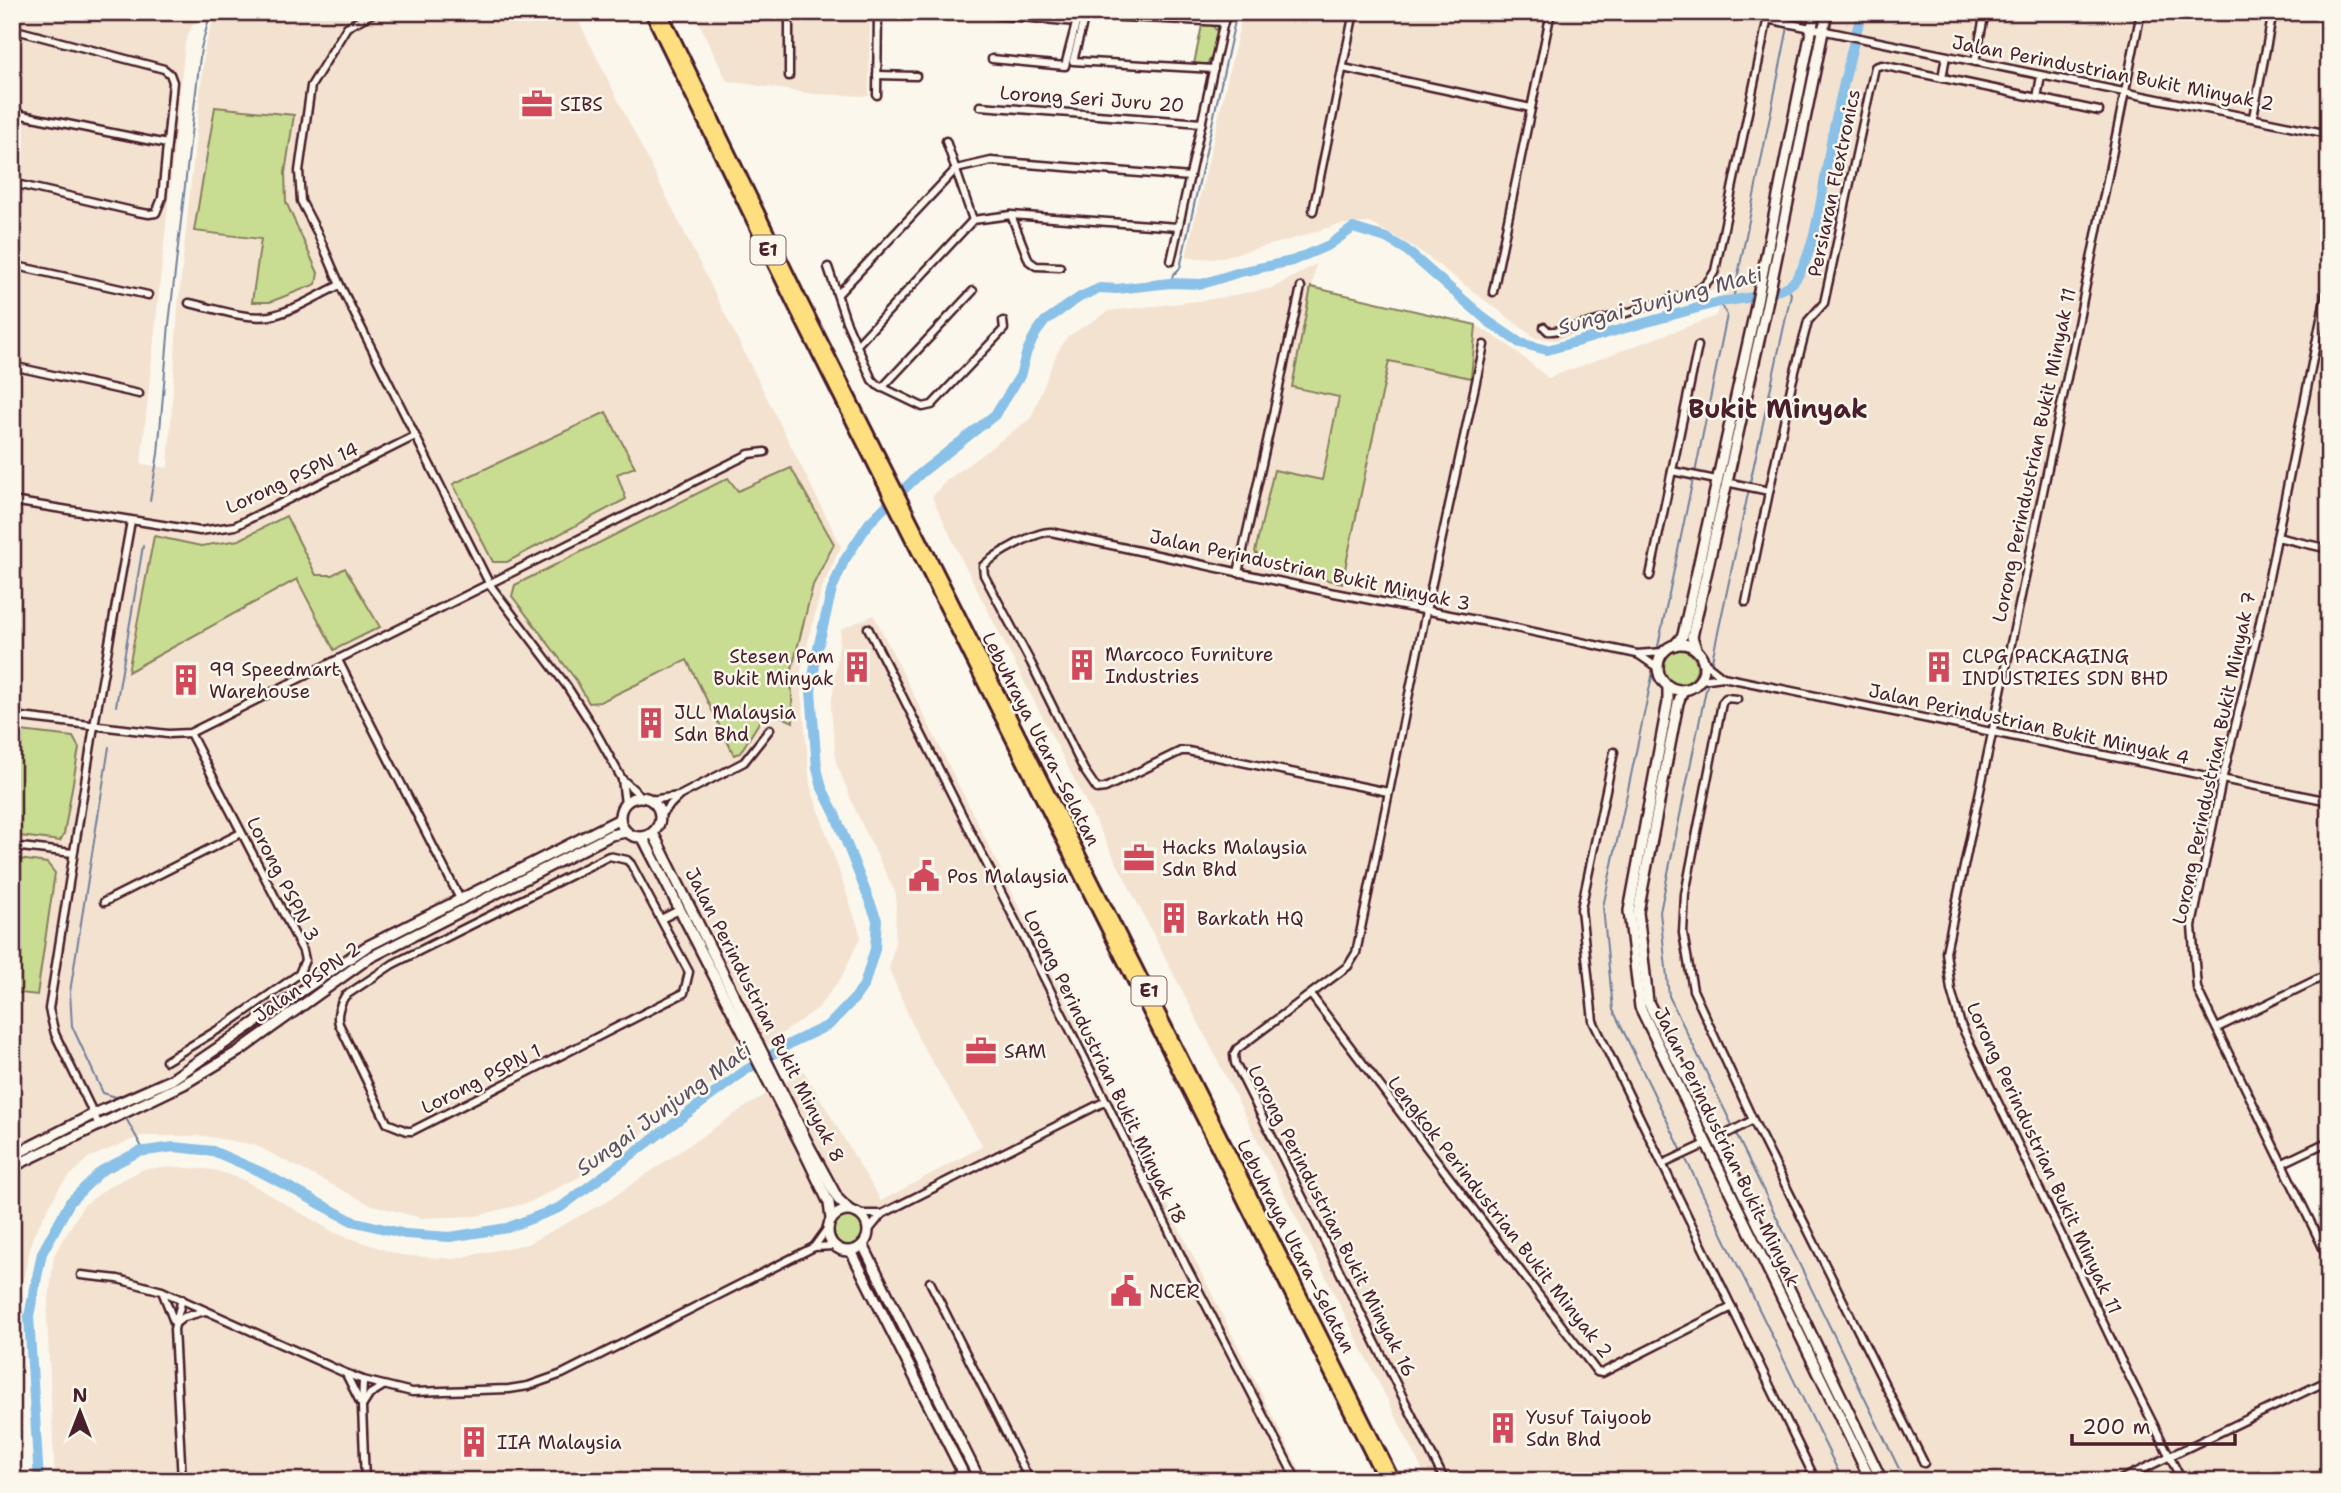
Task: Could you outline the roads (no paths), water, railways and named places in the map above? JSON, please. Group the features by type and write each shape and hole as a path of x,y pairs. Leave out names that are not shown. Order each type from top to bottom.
{"highway":[{"name":"Lebuhraya Utara–Selatan","path":"651,12 688,91 1394,1481"},
{"name":"Lebuhraya Utara–Selatan","path":"661,12 889,485"},
{"name":"Lebuhraya Utara–Selatan","path":"900,506 1384,1481"}],"main road":[{"path":"1815,12 1721,481 1692,637 1696,649 1708,665 1704,668 1706,679 1683,690 1668,686 1662,681 1655,667 1658,653 1675,645 1683,635 1721,481 1766,309 1827,12"},
{"path":"1675,645 1696,649"},
{"name":"Jalan Perindustrian Bukit Minyak","path":"1668,686 1668,702 1629,911 1640,1007 1703,1145 1871,1481"},
{"name":"Jalan Perindustrian Bukit Minyak","path":"1683,690 1678,703 1638,912 1648,1002 1719,1138 1882,1481"},
{"path":"635,798 646,799 659,809 658,828 643,838 626,832 620,819 625,804 635,798"},
{"name":"Jalan PSPN 2","path":"12,1156 94,1114 170,1080 366,947 607,828 620,819"},
{"name":"Jalan PSPN 2","path":"12,1167 184,1084 239,1051 367,960 611,835 626,832"},
{"name":"Jalan Perindustrian Bukit Minyak 8","path":"653,833 829,1203 831,1219"},
{"name":"Jalan Perindustrian Bukit Minyak 8","path":"643,838 752,1041"},
{"name":"Jalan Perindustrian Bukit Minyak 8","path":"767,1071 838,1199 854,1212"},
{"path":"839,1212 854,1212 867,1224 868,1231 863,1245 851,1251 834,1246 827,1229 831,1219 839,1212"},
{"path":"863,1245 980,1481"},
{"path":"851,1251 967,1481"}],"street":[{"path":"375,12 347,27 312,86 299,171 301,201 340,285 490,585 566,685 622,779 646,799 678,796"},
{"path":"789,12 789,76"},
{"path":"877,95 878,12"},
{"path":"1171,261 1226,12"},
{"path":"1313,211 1354,12"},
{"path":"1493,292 1551,12"},
{"path":"1975,62 1985,12"},
{"name":"Lorong Perindustrian Bukit Minyak 11","path":"2141,12 1946,952 1951,990 1961,1026 2182,1481"},
{"path":"2253,117 2273,12"},
{"path":"1082,13 1224,22"},
{"path":"992,60 1065,66 1082,13"},
{"path":"1082,13 1073,61 1213,69"},
{"path":"996,15 1077,22"},
{"path":"1544,327 1548,331 1556,332 1691,293 1704,286 1715,271 1768,16"},
{"name":"Jalan Perindustrian Bukit Minyak 2","path":"1768,16 1783,22 1840,34 2329,134"},
{"path":"12,29 164,69 173,82 162,198 156,213 149,214 12,183"},
{"path":"1942,78 1946,56"},
{"name":"Persiaran Flextronics","path":"1769,491 1808,321 1812,314 1823,306 1878,66 2099,111"},
{"path":"1343,68 1531,108"},
{"path":"877,75 916,76"},
{"path":"2037,98 2041,76"},
{"name":"Lorong Seri Juru 20","path":"980,106 1202,123"},
{"path":"12,113 167,144"},
{"path":"946,141 973,220"},
{"path":"838,294 956,169 990,161 1190,177"},
{"path":"856,346 973,220 1011,215 1178,228"},
{"path":"1011,215 1029,261 1036,266 1060,267"},
{"path":"12,265 148,295"},
{"path":"828,267 856,346 872,380 882,388 923,407 929,407 1004,329 1003,321"},
{"name":"Lorong Perindustrian Bukit Minyak 7","path":"2329,279 2258,632 2222,780 2192,926 2197,988 2329,1260"},
{"path":"189,303 249,316 268,316 285,311 340,285"},
{"path":"1238,573 1301,287"},
{"path":"882,388 973,291"},
{"name":"Lorong Perindustrian Bukit Minyak 16","path":"1445,1481 1235,1063 1234,1055 1237,1049 1311,995 1355,958 1484,345"},
{"path":"1650,576 1698,346"},
{"path":"12,366 139,394"},
{"name":"Lorong PSPN 14","path":"12,500 200,531 234,526 415,436"},
{"path":"12,716 168,734 190,733 749,454 765,452"},
{"path":"1672,471 1769,491 1746,602"},
{"path":"99,1125 55,1034 49,1009 94,726 131,520"},
{"name":"Jalan Perindustrian Bukit Minyak 3","path":"1031,663 984,575 984,566 1038,534 1047,532 1637,654"},
{"path":"2277,537 2329,549"},
{"name":"Lorong Perindustrian Bukit Minyak 18","path":"868,628 1187,1268 1297,1481"},
{"path":"1637,654 1658,653"},
{"path":"1637,654 1655,667"},
{"path":"1041,659 1031,663 1084,770 1097,789 1105,788 1181,751 1188,751 1388,792"},
{"path":"338,660 460,899"},
{"path":"1708,665 1723,677"},
{"path":"1706,679 1723,677"},
{"name":"Jalan Perindustrian Bukit Minyak 4","path":"1723,677 2329,802"},
{"name":"Jalan Perindustrian Bukit Minyak","path":"1737,699 1726,698 1722,703 1685,894 1683,933 1693,990 1750,1122 1924,1463"},
{"path":"660,815 678,796 744,762 770,729"},
{"name":"Lorong PSPN 3","path":"166,1061 229,1023 299,974 305,960 303,951 190,733"},
{"path":"1614,752 1581,909 1593,1021 1665,1163 1816,1481"},
{"path":"622,779 625,804"},
{"path":"104,902 241,833"},
{"path":"12,846 73,853"},
{"name":"Lorong PSPN 1","path":"609,856 627,860 631,864 661,919 689,972 681,996 425,1125 407,1131 387,1123 384,1119 337,1020 342,1000 393,964 609,856"},
{"path":"661,919 681,909"},
{"path":"461,912 469,926"},
{"path":"2217,1028 2320,978 2329,979"},
{"name":"Lengkok Perindustrian Bukit Minyak 2","path":"1311,995 1597,1372 1602,1373 1613,1368 1732,1307"},
{"path":"229,1023 237,1035"},
{"path":"868,1231 882,1213 1106,1101"},
{"path":"1719,1138 1750,1122"},
{"path":"2283,1164 2329,1140"},
{"path":"1665,1163 1703,1145"},
{"path":"854,1212 882,1213"},
{"path":"814,1247 827,1229"},
{"path":"82,1275 118,1279 182,1299 345,1373 383,1386 422,1392 489,1391 528,1386 562,1374 814,1247 834,1246"},
{"path":"930,1282 1030,1481"},
{"path":"162,1292 175,1324"},
{"path":"182,1299 175,1324 182,1481"},
{"path":"175,1324 184,1317 207,1311"},
{"path":"345,1373 362,1407"},
{"path":"363,1380 365,1481"},
{"path":"2118,1481 2329,1380"},
{"path":"362,1407 370,1394 383,1386"}],"waterway":[{"path":"150,501 158,454 169,324 201,48 211,12"},
{"path":"1170,283 1180,268 1237,12"},
{"path":"1789,21 1791,12"},
{"name":"Sungai Junjung Mati","path":"39,1481 29,1316 42,1253 70,1202 101,1171 138,1152 174,1147 213,1151 261,1172 352,1221 405,1234 450,1237 507,1228 561,1207 746,1070 793,1042 829,1025 855,998 864,985 875,949 877,920 822,788 817,768 811,691 832,589 844,561 869,523 921,473 996,414 1020,376 1027,351 1045,321 1080,297 1100,288 1117,289 1170,283 1202,284 1240,272 1292,261 1329,245 1353,228 1386,238 1405,249 1489,322 1520,343 1547,350 1719,302 1785,288 1800,273 1813,237 1835,121 1862,12"},
{"path":"1733,300 1788,27"},
{"path":"1750,483 1791,294 1787,286"},
{"path":"1695,473 1727,315 1719,302"},
{"path":"1657,651 1693,479"},
{"path":"1711,665 1749,489"},
{"path":"116,706 143,546"},
{"path":"1654,667 1603,907 1613,1010 1843,1481"},
{"path":"1708,680 1660,912 1669,996 1733,1127"},
{"path":"109,747 70,992 72,1026 103,1093 116,1097"},
{"path":"127,1120 144,1151"},
{"path":"1735,1132 1905,1481"}],"place":[{"name":"SIBS","path":"537,104"},
{"name":"Marcoco Furniture Industries","path":"1082,665"},
{"name":"Stesen Pam Bukit Minyak","path":"857,667"},
{"name":"CLPG PACKAGING INDUSTRIES SDN BHD","path":"1939,667"},
{"name":"99 Speedmart Warehouse","path":"186,680"},
{"name":"JLL Malaysia Sdn Bhd","path":"651,723"},
{"name":"Hacks Malaysia Sdn Bhd","path":"1139,858"},
{"name":"Pos Malaysia","path":"924,876"},
{"name":"Barkath HQ","path":"1174,918"},
{"name":"SAM","path":"981,1051"},
{"name":"NCER","path":"1126,1291"},
{"name":"Yusuf Taiyoob Sdn Bhd","path":"1503,1428"},
{"name":"IIA Malaysia","path":"474,1442"}],"district":[{"name":"Bukit Minyak","path":"1778,408"}]}
